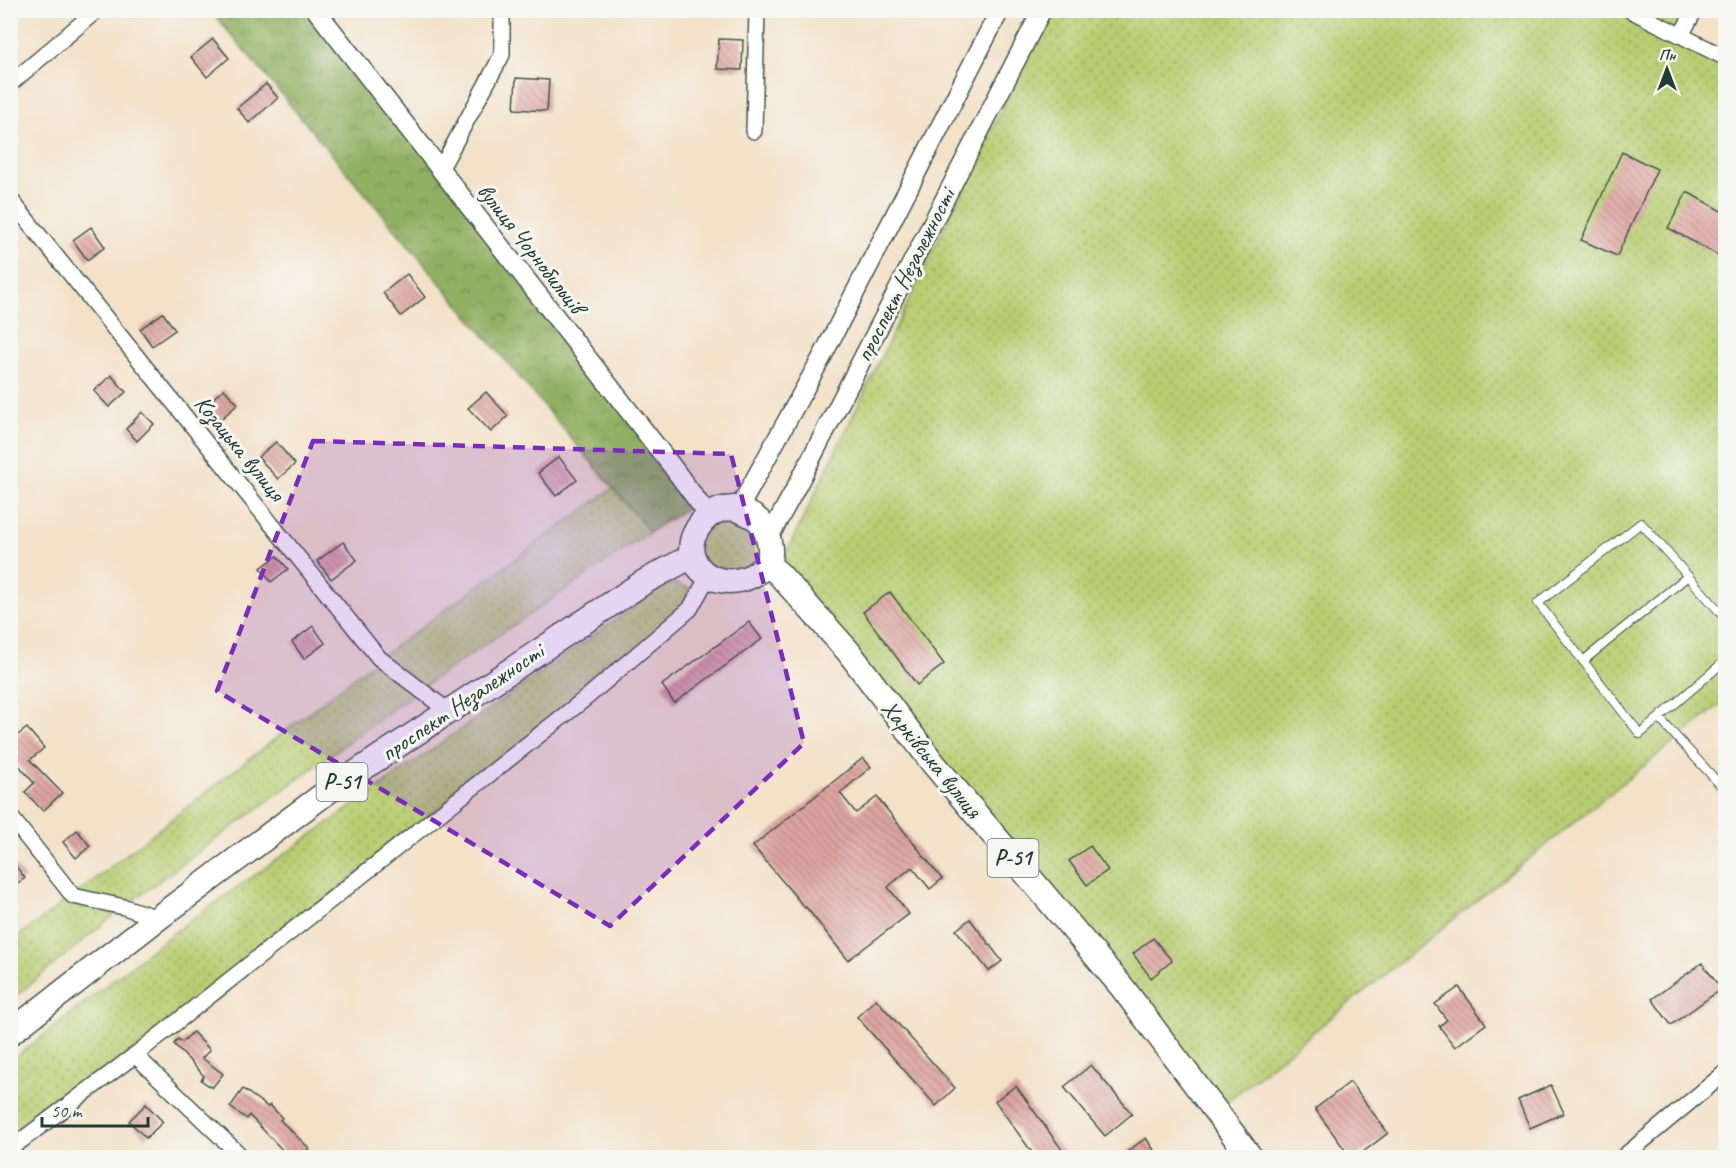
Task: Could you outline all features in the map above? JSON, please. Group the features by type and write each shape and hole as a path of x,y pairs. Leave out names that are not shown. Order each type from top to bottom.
{"main road":[{"path":"734,508 738,510 759,521 766,531 770,550 767,564 743,580 732,582 716,579 703,572 692,556 691,544 696,530 708,515 721,510 734,508"},
{"name":"проспект Незалежності","path":"10,1033 158,918 327,792 644,582 692,556"},
{"name":"Харківська вулиця","path":"767,564 848,651 933,763 1122,987 1251,1158"}],"street":[{"path":"10,84 97,10"},
{"name":"вулиця Чорнобильців","path":"316,10 708,515"},
{"path":"440,170 501,55 502,10"},
{"path":"754,131 756,10"},
{"name":"проспект Незалежності","path":"738,510 823,354 1000,10"},
{"name":"проспект Незалежності","path":"768,539 1042,10"},
{"path":"1630,10 1725,58"},
{"path":"1681,35 1695,10"},
{"name":"Козацька вулиця","path":"10,199 380,658 448,711"},
{"path":"10,1149 135,1054 586,698 690,609 710,575"},
{"path":"10,816 73,896 124,907 158,918"},
{"path":"135,1054 243,1158"},
{"path":"1622,1158 1725,1072"}],"lane":[{"path":"1725,619 1641,523 1538,603 1640,734 1725,660"},
{"path":"1583,661 1688,576"},
{"path":"1659,718 1725,791"}],"highlighted area":[{"path":"313,441 731,454 804,743 610,926 217,691"}],"green space":[{"path":"211,11 316,11 698,501 650,532"},
{"path":"1049,11 1694,11 1681,35 1725,59 1725,701 1215,1111 777,572"},
{"path":"613,488 650,532 420,689 124,907 11,1000 11,942 379,658"},
{"path":"708,515 759,521 760,570 703,571 696,530"},
{"path":"669,582 701,592 690,609 11,1149 11,1061 170,935"}],"building":[{"path":"213,39 229,58 207,77 191,57"},
{"path":"719,39 743,40 742,70 717,69"},
{"path":"516,78 549,80 547,111 514,109"},
{"path":"266,84 278,98 249,123 237,108"},
{"path":"1622,152 1657,169 1617,256 1581,240"},
{"path":"1687,192 1725,213 1725,259 1668,228"},
{"path":"91,227 105,247 87,260 73,240"},
{"path":"407,274 425,297 401,316 383,293"},
{"path":"163,313 175,330 152,346 140,329"},
{"path":"111,375 126,392 109,407 94,391"},
{"path":"224,389 238,404 212,427 198,411"},
{"path":"486,392 508,416 491,432 468,408"},
{"path":"142,412 154,424 137,441 126,429"},
{"path":"276,442 295,464 278,479 258,457"},
{"path":"559,457 577,480 556,496 538,473"},
{"path":"343,542 357,560 331,579 317,561"},
{"path":"277,556 288,569 271,582 261,568"},
{"path":"890,592 944,664 917,685 863,612"},
{"path":"749,622 762,639 674,703 662,685"},
{"path":"313,626 325,643 304,659 292,642"},
{"path":"27,728 44,748 30,760 62,793 43,811 25,792 34,783 10,755 10,741"},
{"path":"863,758 871,767 840,793 856,813 877,797 942,879 930,889 912,867 888,887 909,914 848,960 753,846"},
{"path":"77,830 90,846 76,858 63,842"},
{"path":"1090,846 1108,870 1087,885 1069,861"},
{"path":"10,859 25,878 10,889"},
{"path":"970,919 1002,961 989,971 956,930"},
{"path":"1153,938 1172,961 1151,978 1133,954"},
{"path":"1702,963 1721,989 1671,1025 1652,999"},
{"path":"1459,987 1486,1024 1455,1047 1439,1026 1447,1020 1435,1004"},
{"path":"876,999 955,1088 936,1106 857,1017"},
{"path":"193,1032 210,1050 202,1058 223,1074 212,1088 201,1080 204,1076 174,1044 178,1039 182,1042"},
{"path":"1091,1065 1132,1114 1105,1136 1064,1087"},
{"path":"1350,1082 1388,1133 1355,1158 1351,1158 1315,1109"},
{"path":"1551,1085 1564,1113 1530,1128 1518,1100"},
{"path":"1016,1086 1068,1158 1036,1158 995,1101"},
{"path":"243,1089 268,1107 270,1105 282,1118 280,1120 309,1148 300,1158 290,1158 249,1115 247,1119 230,1107"},
{"path":"146,1104 163,1122 146,1138 129,1121"},
{"path":"1146,1138 1159,1158 1118,1158"}]}
